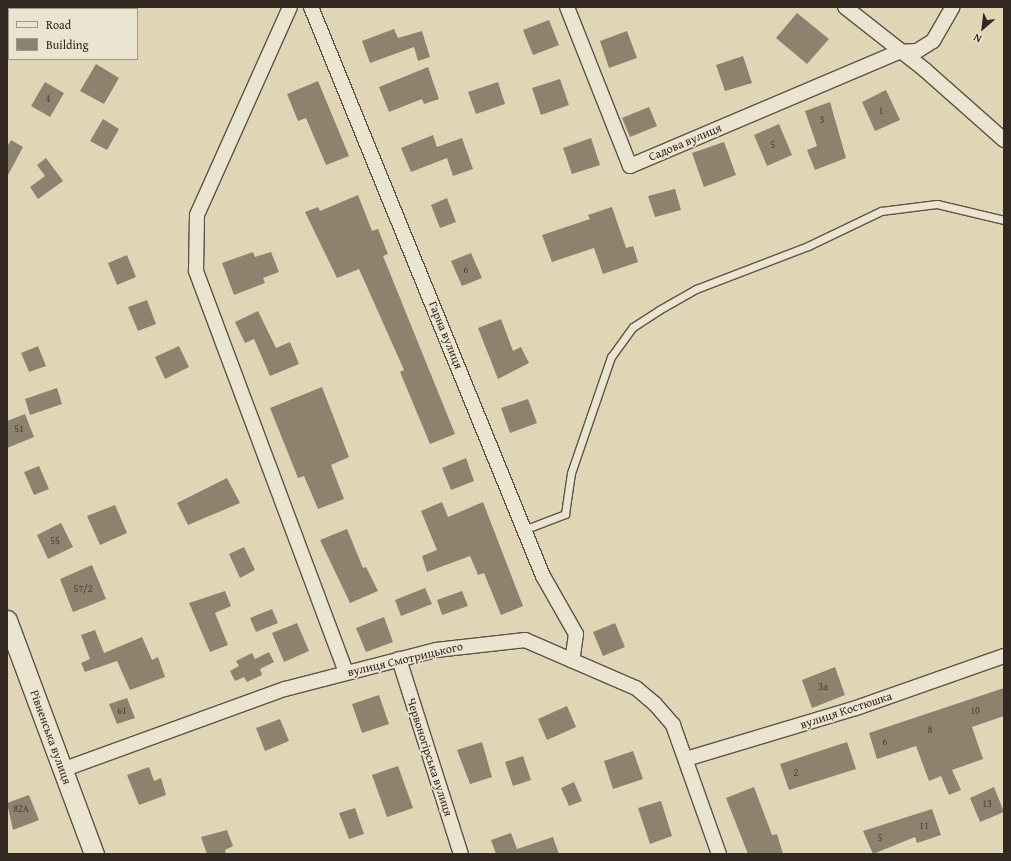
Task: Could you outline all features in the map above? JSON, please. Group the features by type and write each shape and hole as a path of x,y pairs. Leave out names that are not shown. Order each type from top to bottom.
{"main road":[{"name":"Рівненська вулиця","path":"7,620 94,854"}],"street":[{"path":"290,7 197,215 196,271 346,672"},
{"name":"Гарна вулиця","path":"311,7 526,529 543,576 576,634 572,661"},
{"name":"Садова вулиця","path":"567,7 630,166 898,52"},
{"path":"844,7 898,52 925,70 1004,140"},
{"path":"898,52 917,51 933,41 953,7"},
{"name":"вулиця Смотрицького","path":"62,770 199,718 346,672 436,650 525,640 636,688 655,704 673,725 719,854"},
{"name":"вулиця Костюшка","path":"686,759 856,708 1004,656"},
{"name":"Червоногірська вулиця","path":"399,659 461,854"}],"lane":[{"path":"526,529 565,514 571,473 611,356 633,327 658,310 696,289 808,246 881,211 937,204 1004,220"}],"building":[{"path":"797,13 829,39 807,64 776,38"},
{"path":"549,20 559,45 533,55 523,30"},
{"path":"394,29 398,38 422,31 430,57 418,61 414,47 370,63 362,41"},
{"path":"627,31 637,58 609,68 600,41"},
{"path":"743,56 752,83 725,91 716,65"},
{"path":"96,64 119,78 104,104 80,91"},
{"path":"428,67 439,99 424,104 422,99 389,112 379,87"},
{"path":"560,79 569,105 541,115 532,88"},
{"path":"318,81 349,156 326,165 306,118 298,121 287,94"},
{"path":"45,82 64,93 50,117 31,106"},
{"path":"498,82 505,104 476,114 468,92"},
{"path":"886,90 900,120 875,131 862,102"},
{"path":"830,102 846,158 815,170 807,150 817,146 805,111"},
{"path":"649,107 657,126 630,137 622,118"},
{"path":"103,119 119,129 107,150 90,141"},
{"path":"779,124 792,155 767,166 754,135"},
{"path":"433,135 437,147 462,138 473,169 453,176 447,158 411,172 401,148"},
{"path":"591,138 600,165 572,174 563,148"},
{"path":"11,140 23,147 7,177 7,147"},
{"path":"724,142 736,175 704,187 692,153"},
{"path":"46,158 63,181 38,199 30,187 45,176 37,165"},
{"path":"675,189 681,210 655,217 648,196"},
{"path":"358,195 372,231 378,229 388,254 383,256 455,434 430,444 400,372 404,370 359,269 337,278 305,212 318,207 320,211"},
{"path":"447,198 456,222 440,228 431,205"},
{"path":"612,207 626,248 633,246 638,262 603,274 594,248 552,262 542,235 590,219 588,215"},
{"path":"253,252 255,257 271,252 279,272 263,278 265,283 234,295 222,263"},
{"path":"471,253 482,278 462,286 451,261"},
{"path":"127,255 136,277 117,285 108,263"},
{"path":"147,300 156,324 138,331 128,307"},
{"path":"258,311 276,348 290,342 299,364 270,376 254,339 245,343 235,322"},
{"path":"501,319 513,351 521,347 529,363 498,379 478,328"},
{"path":"38,346 46,366 29,372 21,353"},
{"path":"179,346 189,367 165,379 155,357"},
{"path":"322,387 349,457 331,465 344,499 318,509 304,476 298,478 270,408"},
{"path":"57,388 62,404 30,415 25,399"},
{"path":"528,399 537,423 510,433 501,408"},
{"path":"25,414 34,437 7,448 7,421"},
{"path":"466,458 474,481 451,490 442,468"},
{"path":"39,466 49,489 34,495 24,472"},
{"path":"227,478 240,503 188,525 177,503"},
{"path":"442,502 448,517 483,502 523,606 501,615 484,573 478,575 470,556 427,572 422,556 437,550 421,511"},
{"path":"115,505 127,533 100,545 87,516"},
{"path":"61,523 73,547 48,559 37,535"},
{"path":"347,529 363,568 366,567 378,591 350,603 320,540"},
{"path":"244,547 255,570 240,578 229,554"},
{"path":"92,565 106,599 73,612 60,579"},
{"path":"425,588 432,604 401,616 395,600"},
{"path":"225,591 231,606 215,613 228,645 210,652 189,603"},
{"path":"462,591 468,606 442,615 437,600"},
{"path":"272,609 278,623 256,632 250,618"},
{"path":"384,617 393,642 366,652 356,628"},
{"path":"297,623 309,651 284,662 272,633"},
{"path":"615,623 625,647 603,656 593,632"},
{"path":"95,630 104,653 142,637 152,660 158,657 165,677 130,690 117,661 85,672 81,663 90,659 81,635"},
{"path":"269,652 274,662 260,669 262,675 247,682 244,677 235,681 230,671 239,666 236,661 252,653 255,659"},
{"path":"835,667 845,695 812,708 802,680"},
{"path":"1004,688 1004,716 972,727 983,759 952,770 961,790 949,795 941,776 929,781 916,746 877,759 869,733"},
{"path":"379,695 389,724 362,733 352,704"},
{"path":"127,698 135,718 117,724 109,704"},
{"path":"567,706 576,727 547,740 538,719"},
{"path":"280,719 289,741 265,751 256,728"},
{"path":"482,742 492,777 470,784 457,750"},
{"path":"847,742 856,769 789,790 780,764"},
{"path":"633,751 643,779 613,789 604,761"},
{"path":"523,756 531,780 513,786 505,762"},
{"path":"398,766 413,808 387,817 372,775"},
{"path":"149,767 154,781 161,778 166,795 139,805 127,775"},
{"path":"574,782 582,801 569,806 561,788"},
{"path":"754,787 772,835 777,834 783,854 748,854 726,798"},
{"path":"994,787 1004,812 980,822 970,798"},
{"path":"29,795 39,820 13,830 7,803"},
{"path":"661,801 672,836 650,844 638,808"},
{"path":"355,808 364,834 349,839 339,813"},
{"path":"932,809 941,835 917,843 915,837 873,854 863,831"},
{"path":"227,830 233,846 225,850 226,854 207,854 201,837"},
{"path":"511,833 517,849 553,837 559,854 496,854 491,840"}]}
